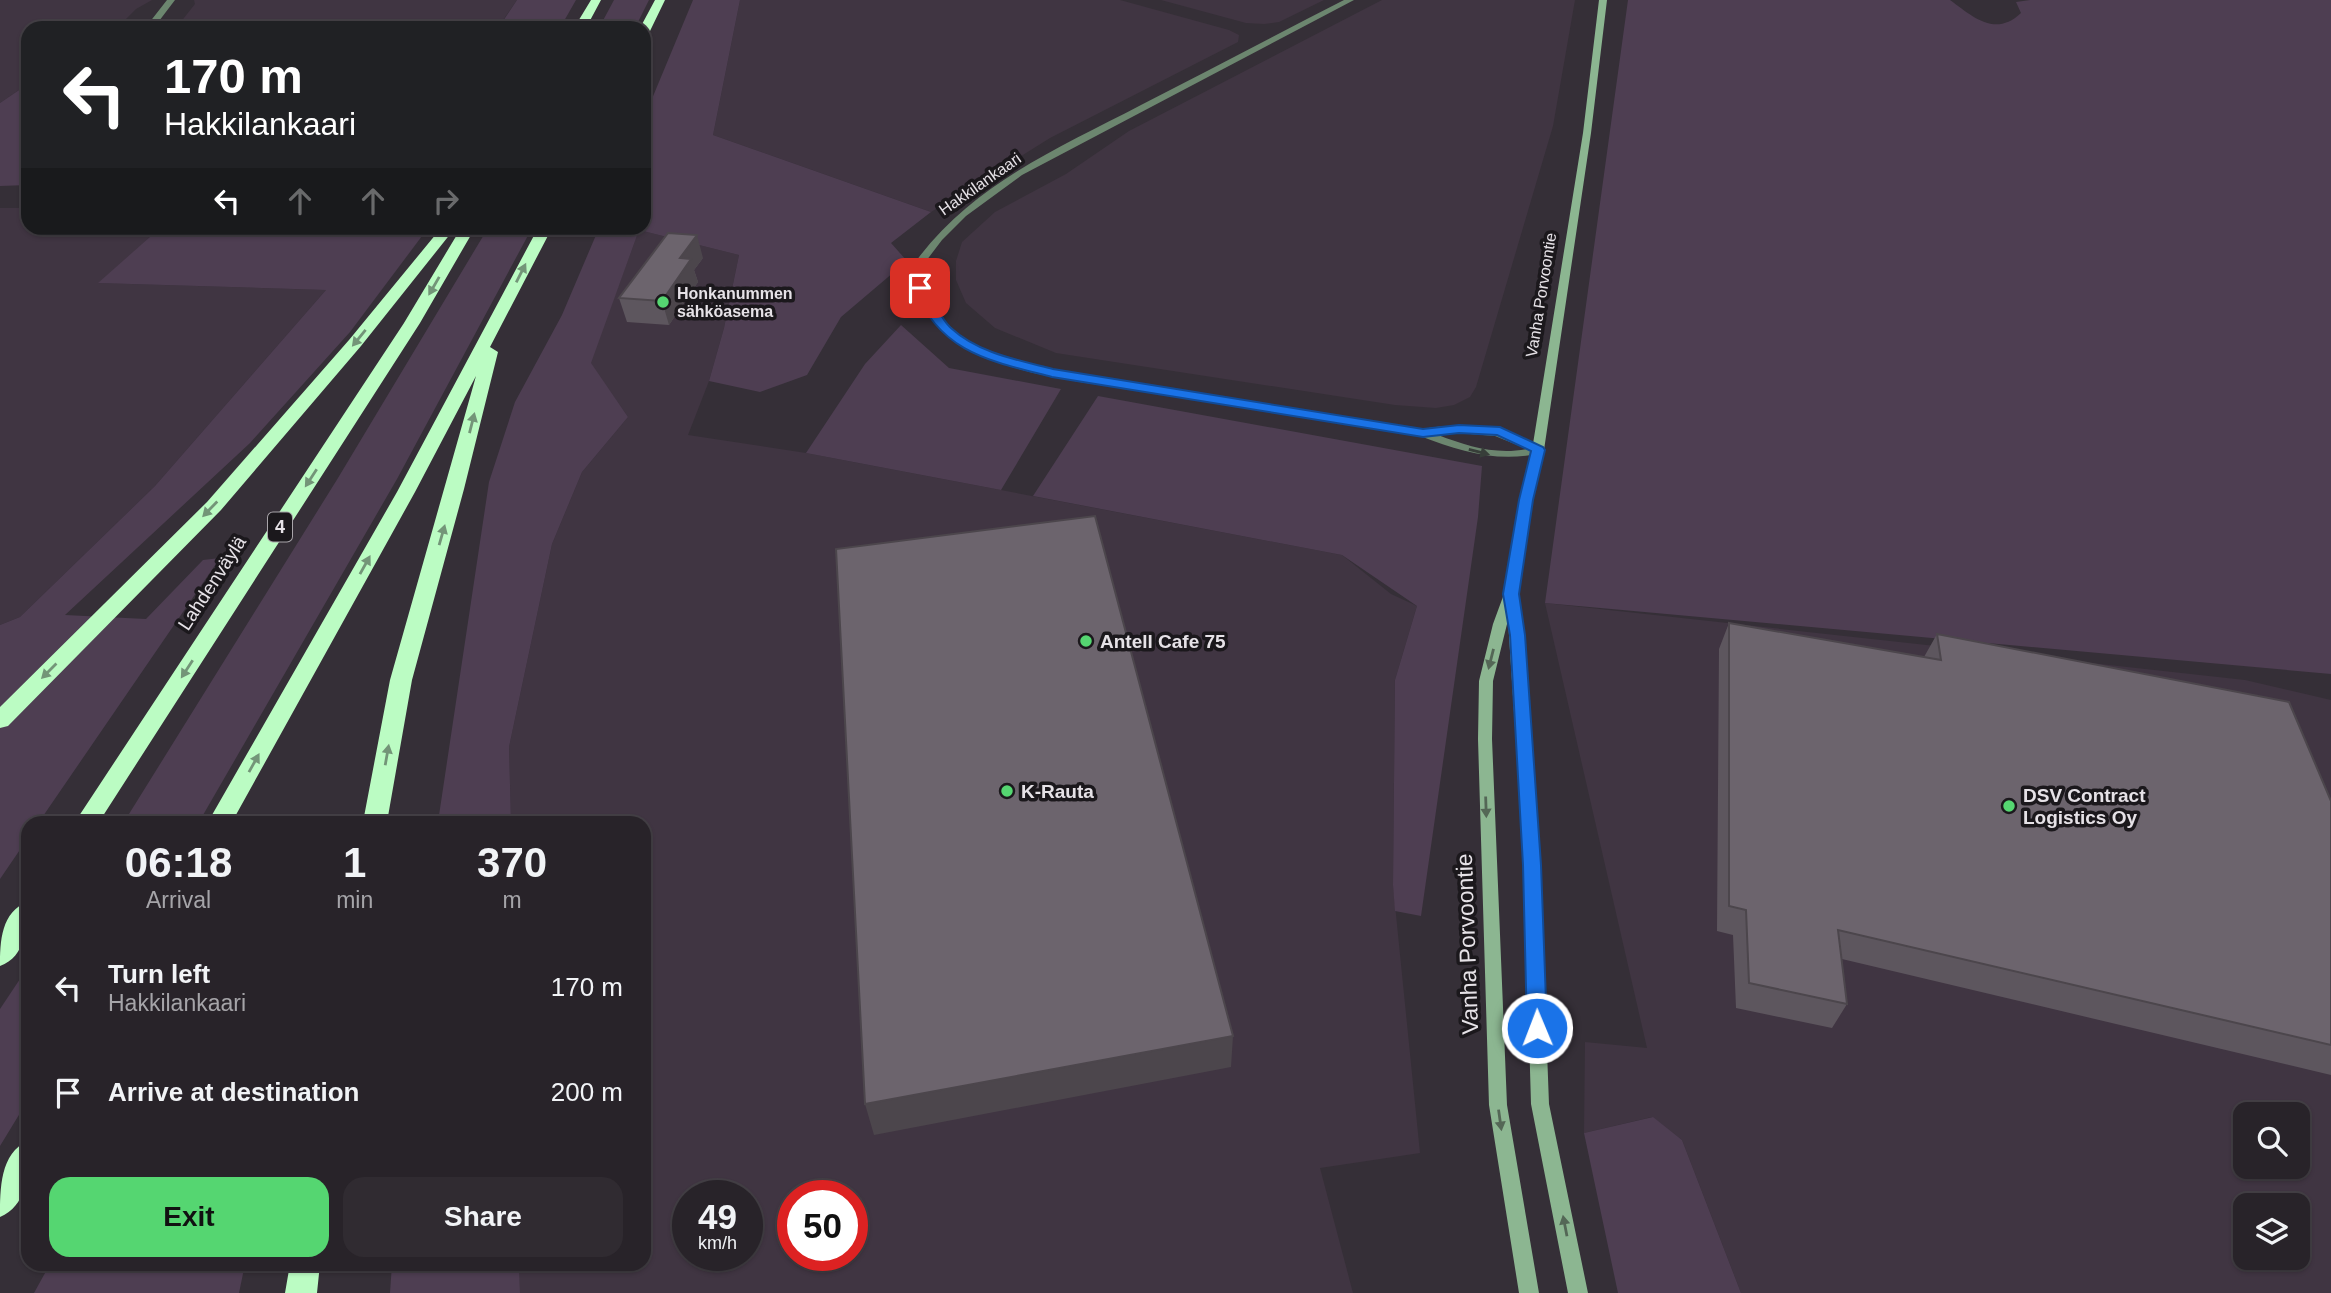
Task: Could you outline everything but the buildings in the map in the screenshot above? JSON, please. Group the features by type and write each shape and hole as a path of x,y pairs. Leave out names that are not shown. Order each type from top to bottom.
{"highway":[{"path":"584,21 596,0"},
{"path":"650,21 660,0"},
{"path":"0,720 214,506 355,343 442,235"},
{"name":"Lahdenväylä","path":"90,816 412,323 464,235"},
{"path":"223,816 406,492 541,235"},
{"path":"376,816 401,680 455,489 498,319"},
{"path":"0,955 21,923"},
{"path":"0,1202 21,1167"},
{"path":"300,1293 304,1271"}],"main road":[{"name":"Vanha Porvoontie","path":"1529,1293 1498,1105 1486,794 1486,681 1500,624 1511,594 1526,500 1538,450 1587,132 1603,0"},
{"name":"Vanha Porvoontie","path":"1511,594 1518,635 1532,865 1540,1104 1578,1293"}],"street":[{"path":"155,21 171,0"},
{"name":"Hakkilankaari","path":"1350,0 1044,160 1003,185 945,228 932,244 918,265 920,288 929,309 946,331 970,347 1000,359 1052,373 1423,433 1495,456 1514,456 1538,450"},
{"name":"Hakkilankaari","path":"1423,433 1459,429 1500,431 1538,450"}],"shaded area":[{"path":"0,0 152,0 136,9 124,21 21,21 21,89 0,103"},
{"path":"194,0 517,0 502,21 182,21 195,4"},
{"path":"517,0 576,0 564,21 503,21"},
{"path":"614,0 649,0 638,21 603,21"},
{"path":"693,0 740,0 713,135 931,212 891,243 907,261 841,317 807,375 760,392 709,381 724,328 739,255 651,233 651,101"},
{"path":"740,0 1120,0 1239,35 1238,42 1050,138 931,212 713,135"},
{"path":"1161,0 1324,0 1279,22 1264,24 1246,23"},
{"path":"1382,0 1575,0 1553,126 1476,387 1470,397 1454,405 1436,408 1395,405 1056,353 995,328 966,303 956,280 956,261 962,242 995,212 1066,174 1129,131"},
{"path":"1628,0 1950,0 1975,18 2002,24 2021,13 2016,2 2030,0 2331,0 2331,674 1545,603"},
{"path":"21,89 21,185 0,186 0,103"},
{"path":"0,208 21,208 21,235 152,235 99,283 326,290 155,486 20,617 0,625"},
{"path":"651,233 739,255 724,328 709,381 688,435 806,453 1342,555 1391,594 1417,606 1395,680 1393,885 1420,1153 1320,1168 1353,1293 520,1293 519,1271 651,1271 651,816 511,816 509,747 552,544 582,472 628,417 590,363 637,235"},
{"path":"152,235 423,235 350,332 250,443 65,615 146,619 203,560 220,558 43,816 21,816 21,848 0,879 0,625 20,617 155,486 326,290 98,283"},
{"path":"484,235 528,235 397,479 202,816 128,816 338,478"},
{"path":"596,235 637,235 591,363 628,417 582,472 552,544 509,747 511,816 439,816 489,482 515,402 562,315"},
{"path":"901,325 949,368 1061,389 1001,490 806,453 865,364"},
{"path":"1098,396 1482,466 1478,517 1421,916 1395,911 1393,885 1395,680 1417,606 1342,555 1033,496"},
{"path":"1545,603 2245,680 2331,700 2331,1293 1741,1293 1682,1140 1652,1117 1584,1133 1585,1042 1647,1048"},
{"path":"21,978 21,1112 0,1146 0,1009"},
{"path":"1653,1117 1682,1140 1741,1293 1618,1293 1584,1133"},
{"path":"46,1271 244,1271 239,1293 34,1293"},
{"path":"392,1271 519,1271 520,1293 390,1293"}],"place":[{"name":"Honkanummen sähköasema","path":"663,302"},
{"name":"Antell Cafe 75","path":"1086,641"},
{"name":"K-Rauta","path":"1007,791"},
{"name":"DSV Contract Logistics Oy","path":"2009,806"}],"route":[{"path":"920,288 929,309 946,331 970,347 1000,359 1052,373 1423,433 1459,429 1500,431 1538,450 1526,500 1511,594 1518,635 1532,865 1537,1028"}]}
